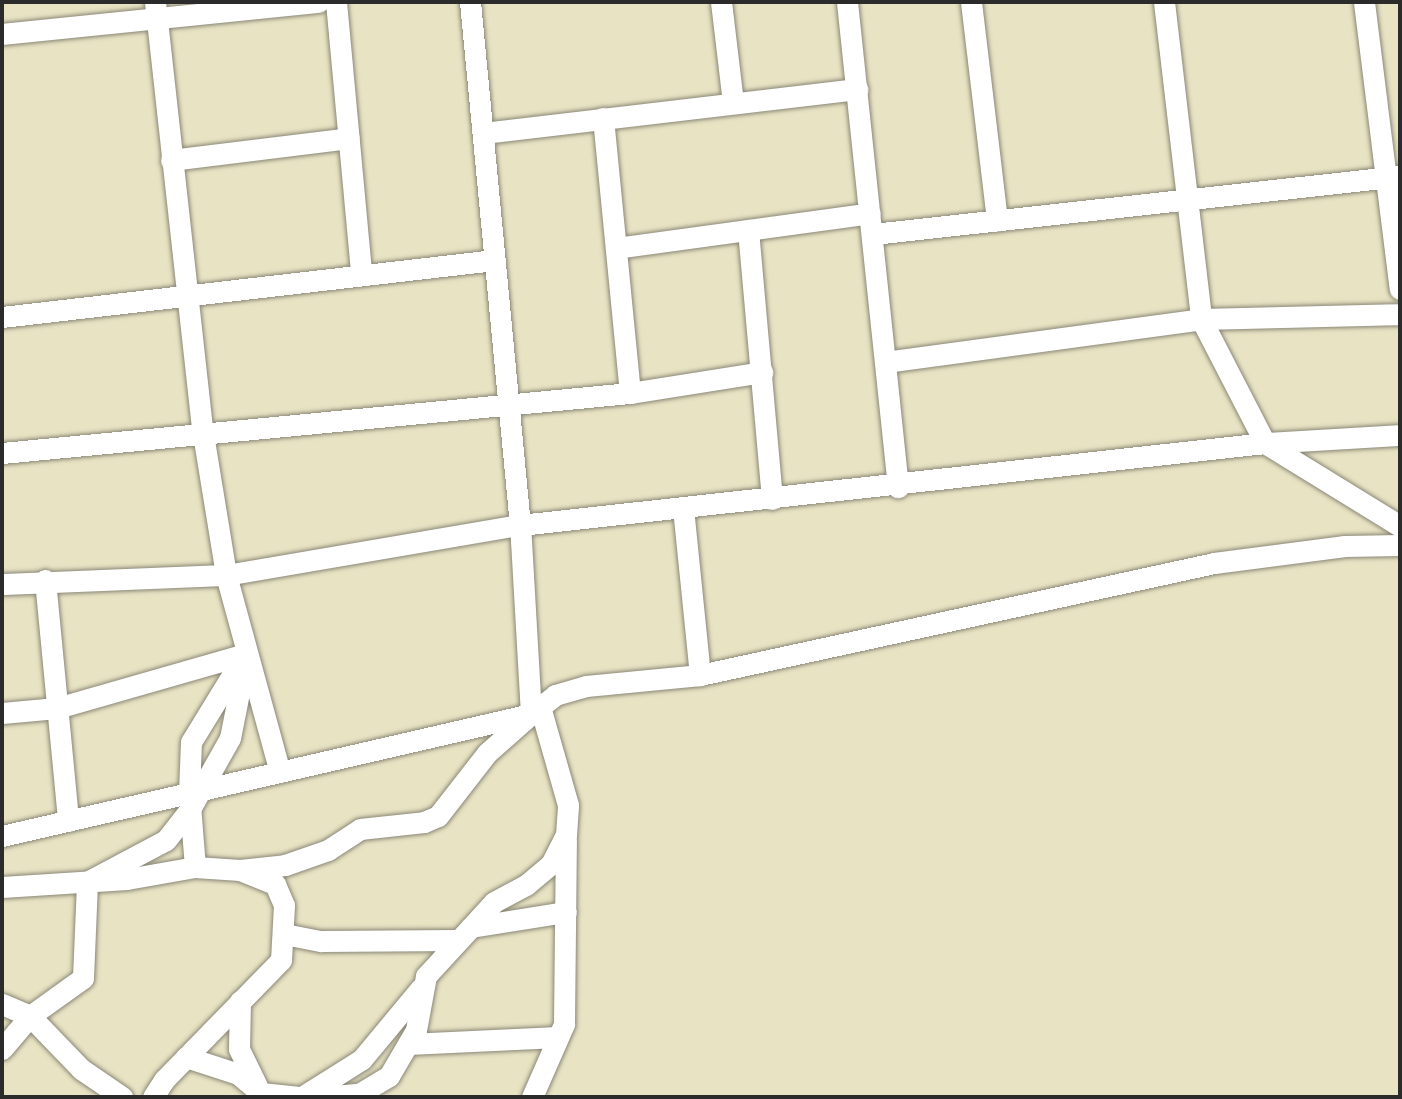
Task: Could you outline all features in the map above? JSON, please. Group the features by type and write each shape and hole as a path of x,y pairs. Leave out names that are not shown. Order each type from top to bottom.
{"street":[{"path":"2,34 156,11 318,2"},
{"path":"336,2 361,274"},
{"path":"470,2 536,710 568,805 564,1024 532,1097"},
{"path":"721,2 733,102"},
{"path":"847,2 898,487"},
{"path":"971,2 997,220"},
{"path":"1164,2 1201,319 1265,443 1400,526"},
{"path":"1364,2 1392,177 1400,289"},
{"path":"156,11 203,434 226,575 245,654 279,772"},
{"path":"483,133 857,89"},
{"path":"603,118 630,393"},
{"path":"171,160 349,138"},
{"path":"873,234 1392,177"},
{"path":"617,248 870,213"},
{"path":"748,230 772,499"},
{"path":"2,317 189,293 495,260"},
{"path":"885,362 1201,319 1400,314"},
{"path":"2,453 630,393 762,372"},
{"path":"2,584 45,580 226,575 520,525 898,487 1265,443 1400,435"},
{"path":"683,508 700,675"},
{"path":"2,887 87,882 195,867 240,870 285,865 318,854 360,829 424,822 438,816 487,753 536,710 555,695 586,686 700,675 1214,563 1345,546 1400,545"},
{"path":"45,580 68,821"},
{"path":"2,713 57,708 245,654"},
{"path":"195,867 191,742 215,695 245,654"},
{"path":"87,882 166,840 230,738 243,685 245,654"},
{"path":"2,836 193,798 279,772 536,710"},
{"path":"302,1097 362,1059 464,934 494,902 526,885 551,864 566,835"},
{"path":"153,1097 186,1057 281,960 284,905 275,884 240,870"},
{"path":"2,1049 30,1016 83,978 87,882"},
{"path":"2,896 50,884"},
{"path":"284,934 321,941 464,934 566,912"},
{"path":"322,1097 359,1094 389,1076 416,1030 423,986"},
{"path":"240,1001 239,1049 262,1095"},
{"path":"2,1004 30,1016 80,1069 122,1097"},
{"path":"408,1044 558,1037"},
{"path":"186,1057 238,1074 262,1095 297,1097"}]}
